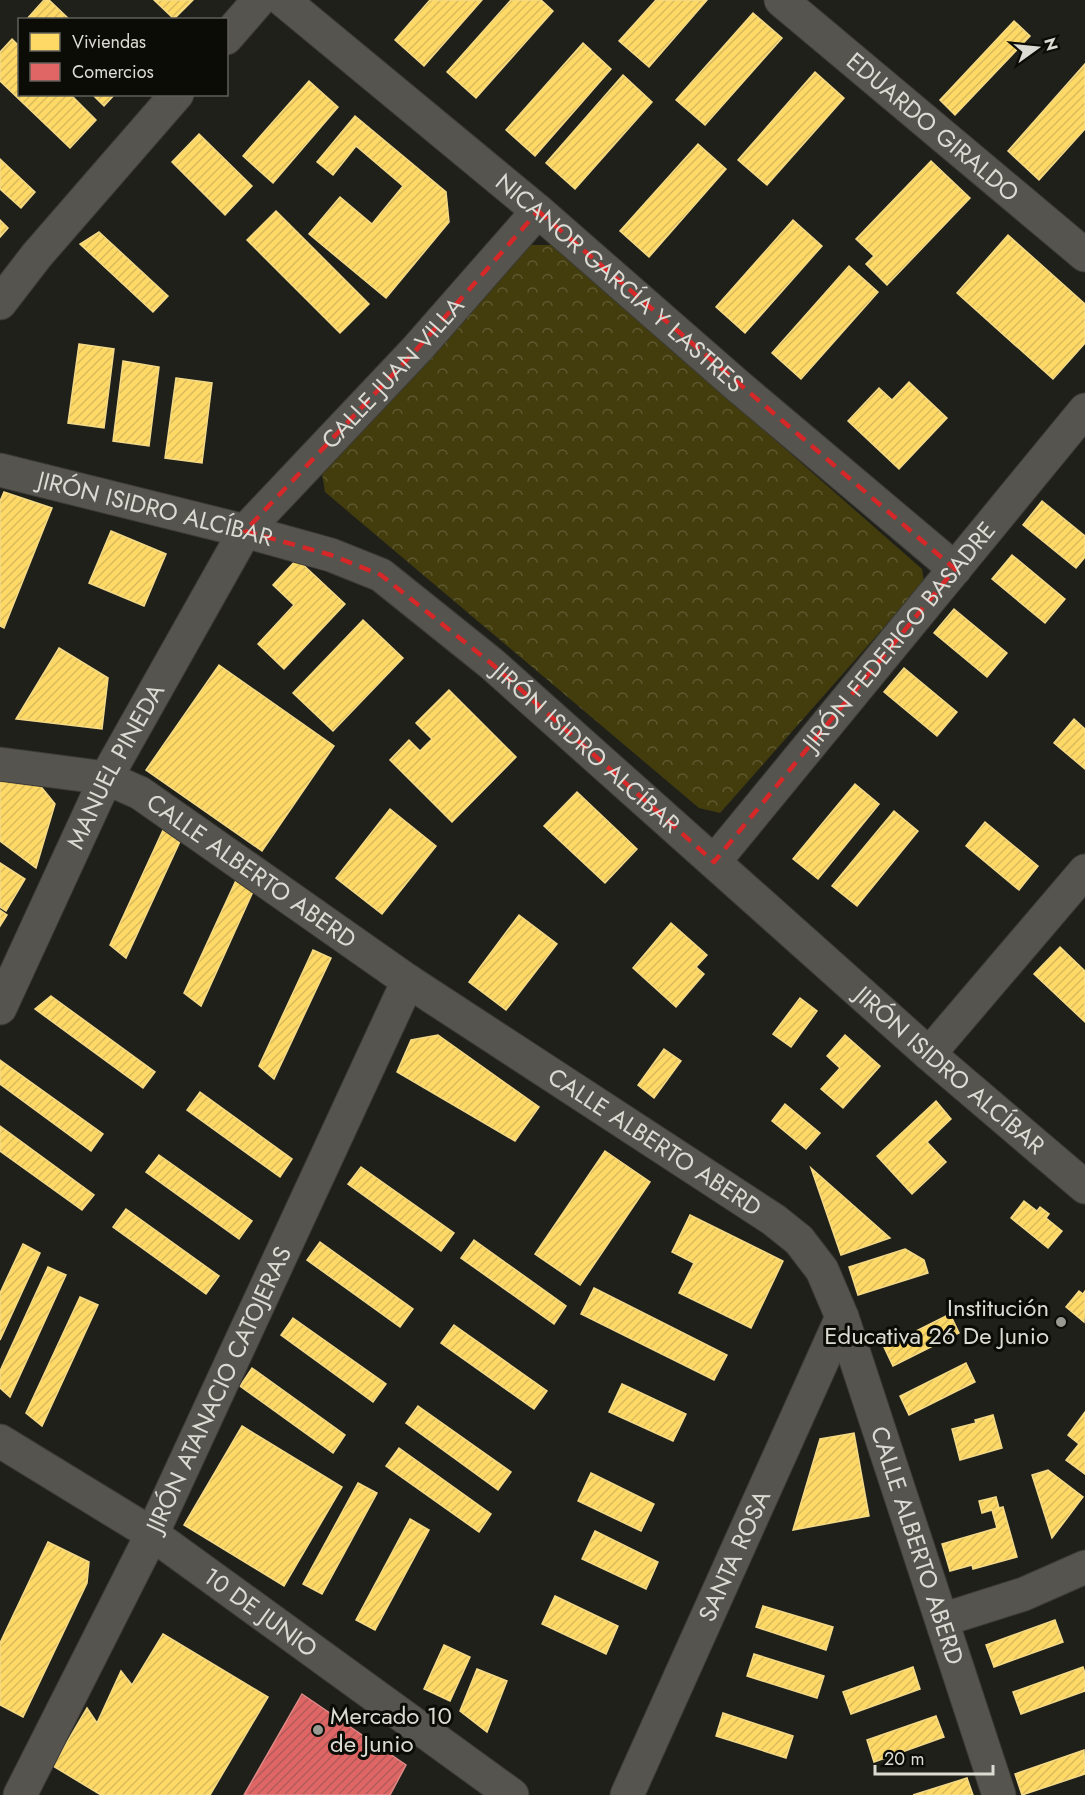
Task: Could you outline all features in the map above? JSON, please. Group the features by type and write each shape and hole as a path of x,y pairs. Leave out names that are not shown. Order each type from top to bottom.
{"street":[{"path":"228,36 259,0"},
{"name":"NICANOR GARCÍA Y LASTRES","path":"283,0 538,211 738,386 955,569"},
{"name":"EDUARDO GIRALDO","path":"781,0 1085,255"},
{"path":"0,303 37,255 175,96"},
{"name":"CALLE JUAN VILLA","path":"244,531 417,349 538,211"},
{"name":"JIRÓN FEDERICO BASADRE","path":"714,862 1085,410"},
{"name":"JIRÓN ISIDRO ALCÍBAR","path":"0,470 244,531 331,555 381,575 492,664 929,1054 1085,1187"},
{"name":"MANUEL PINEDA","path":"0,1008 106,778 244,531"},
{"name":"CALLE ALBERTO ABERD","path":"0,765 106,778 140,793 408,981 774,1220 799,1240 822,1270 842,1317 999,1795"},
{"path":"929,1054 1085,871"},
{"name":"JIRÓN ATANACIO CATOJERAS","path":"20,1795 152,1534 408,981"},
{"name":"SANTA ROSA","path":"627,1795 842,1317"},
{"name":"10 DE JUNIO","path":"0,1441 152,1534 512,1795"},
{"path":"942,1620 1024,1594 1085,1567"}],"highlighted area":[{"path":"538,211 955,569 714,862 492,664 381,575 331,555 245,531 417,349"}],"green space":[{"path":"524,245 553,245 922,569 924,582 720,813 699,808 325,492 322,473"}],"building: Viviendas":[{"path":"44,0 49,0 68,18 28,18"},
{"path":"154,0 193,0 175,18"},
{"path":"430,0 482,0 424,66 395,40"},
{"path":"511,0 541,0 553,11 476,98 447,72"},
{"path":"656,0 707,0 649,67 619,41"},
{"path":"753,13 782,38 705,125 676,100"},
{"path":"1014,21 1030,36 955,115 940,100"},
{"path":"12,39 18,45 18,96 72,96 96,120 70,148 0,81 0,52"},
{"path":"583,43 611,69 535,156 506,130"},
{"path":"1085,64 1085,129 1039,180 1008,151"},
{"path":"815,72 844,98 767,185 738,160"},
{"path":"623,75 652,102 575,189 546,163"},
{"path":"309,81 338,107 273,183 243,156"},
{"path":"94,96 113,96 104,106"},
{"path":"355,116 446,192 449,222 386,298 309,234 340,197 372,224 403,186 356,146 333,175 317,162"},
{"path":"199,134 252,186 225,215 172,162"},
{"path":"698,144 726,169 649,257 620,231"},
{"path":"0,159 35,192 21,208 0,189"},
{"path":"931,161 970,198 887,285 866,264 874,256 856,239"},
{"path":"276,211 369,304 340,333 247,240"},
{"path":"0,220 8,228 0,237"},
{"path":"793,220 822,246 745,333 716,307"},
{"path":"99,232 168,296 153,312 80,244"},
{"path":"1008,235 1085,304 1085,343 1053,379 957,293"},
{"path":"849,266 878,292 801,379 772,353"},
{"path":"79,344 114,349 104,428 68,423"},
{"path":"123,361 159,367 149,446 113,441"},
{"path":"176,378 212,383 202,463 165,458"},
{"path":"909,382 947,418 899,469 848,421 879,388 892,400"},
{"path":"4,492 52,508 4,628 0,626 0,501"},
{"path":"1042,501 1085,536 1085,557 1076,568 1023,525"},
{"path":"111,531 166,554 144,606 89,583"},
{"path":"1012,555 1065,599 1045,623 992,579"},
{"path":"297,559 345,604 284,669 258,644 294,605 273,585"},
{"path":"954,609 1007,653 987,677 934,633"},
{"path":"363,620 403,658 333,731 293,693"},
{"path":"59,648 108,678 102,729 16,719"},
{"path":"219,665 334,746 262,851 146,770"},
{"path":"904,668 957,712 937,736 884,692"},
{"path":"449,690 516,757 452,822 390,760 409,740 420,751 432,739 416,723"},
{"path":"1074,719 1085,729 1085,769 1054,743"},
{"path":"0,780 38,783 55,804 36,868 0,841"},
{"path":"855,784 879,804 818,879 793,859"},
{"path":"577,792 637,849 605,883 544,826"},
{"path":"390,809 436,846 382,914 336,878"},
{"path":"894,811 918,831 857,906 832,886"},
{"path":"985,822 1038,866 1019,890 966,846"},
{"path":"164,828 182,837 126,958 110,945"},
{"path":"0,863 25,879 6,911 0,907"},
{"path":"238,876 256,885 201,1006 184,993"},
{"path":"0,910 7,915 0,926"},
{"path":"519,915 557,944 506,1010 469,982"},
{"path":"671,923 707,955 696,967 704,974 676,1007 633,968"},
{"path":"1060,947 1085,971 1085,1022 1034,974"},
{"path":"313,950 331,958 274,1079 259,1066"},
{"path":"51,996 155,1072 143,1088 35,1009"},
{"path":"800,998 817,1011 791,1047 773,1034"},
{"path":"438,1035 539,1107 515,1141 397,1072 411,1040"},
{"path":"845,1035 880,1066 843,1108 821,1089 840,1068 827,1056"},
{"path":"664,1049 681,1061 654,1098 638,1085"},
{"path":"0,1060 103,1134 91,1151 0,1084"},
{"path":"200,1092 292,1159 280,1177 187,1110"},
{"path":"936,1101 951,1119 927,1142 946,1162 912,1194 877,1156"},
{"path":"785,1104 820,1133 806,1149 772,1121"},
{"path":"0,1126 94,1195 82,1210 0,1151"},
{"path":"605,1151 650,1182 580,1285 535,1254"},
{"path":"159,1155 252,1221 239,1239 146,1172"},
{"path":"361,1167 454,1233 441,1251 348,1184"},
{"path":"811,1168 890,1238 841,1255"},
{"path":"1024,1201 1037,1211 1040,1207 1049,1214 1046,1218 1062,1231 1048,1248 1011,1218"},
{"path":"126,1209 219,1276 206,1294 113,1227"},
{"path":"690,1215 783,1261 751,1328 679,1293 694,1263 672,1252"},
{"path":"474,1240 566,1306 554,1324 461,1258"},
{"path":"320,1242 413,1309 400,1327 307,1260"},
{"path":"23,1244 40,1253 0,1340 0,1293"},
{"path":"905,1249 924,1260 928,1273 858,1295 849,1267"},
{"path":"48,1267 66,1275 10,1397 0,1388 0,1371"},
{"path":"594,1288 727,1355 714,1380 581,1314"},
{"path":"1079,1291 1083,1294 1085,1291 1084,1322 1066,1307"},
{"path":"80,1297 98,1305 42,1426 26,1413"},
{"path":"950,1314 959,1333 893,1366 884,1347"},
{"path":"293,1318 386,1384 373,1402 281,1335"},
{"path":"454,1325 547,1391 534,1409 441,1343"},
{"path":"966,1363 975,1382 909,1415 900,1396"},
{"path":"252,1368 345,1435 333,1453 240,1386"},
{"path":"622,1384 686,1414 673,1441 609,1412"},
{"path":"418,1406 511,1472 498,1490 406,1423"},
{"path":"1085,1412 1085,1474 1066,1460 1079,1444 1068,1435"},
{"path":"993,1415 1002,1448 960,1460 952,1429 976,1423 975,1420"},
{"path":"242,1426 342,1487 284,1586 184,1525"},
{"path":"854,1433 869,1516 793,1530 820,1439"},
{"path":"399,1448 491,1514 479,1532 386,1466"},
{"path":"1048,1470 1083,1497 1052,1538 1032,1475"},
{"path":"591,1473 654,1504 641,1531 578,1501"},
{"path":"358,1483 377,1493 322,1594 303,1584"},
{"path":"996,1497 999,1508 1003,1507 1017,1557 973,1569 972,1565 950,1571 942,1544 997,1528 992,1510 982,1513 979,1501"},
{"path":"410,1519 429,1530 375,1630 356,1620"},
{"path":"595,1531 658,1562 646,1589 582,1559"},
{"path":"48,1542 89,1562 87,1583 23,1717 0,1705 0,1643"},
{"path":"555,1596 618,1626 606,1654 542,1624"},
{"path":"763,1606 833,1627 826,1650 756,1627"},
{"path":"1055,1620 1063,1642 994,1667 986,1645"},
{"path":"163,1634 268,1697 210,1795 101,1795 53,1766 87,1708 97,1723 121,1671 132,1685"},
{"path":"444,1645 470,1657 450,1701 424,1689"},
{"path":"754,1654 824,1676 817,1698 747,1676"},
{"path":"913,1667 920,1689 851,1714 843,1692"},
{"path":"1083,1667 1085,1691 1021,1714 1013,1692"},
{"path":"477,1669 507,1681 487,1732 460,1711"},
{"path":"723,1713 793,1736 786,1758 716,1736"},
{"path":"936,1716 944,1737 874,1762 867,1740"},
{"path":"1084,1750 1085,1774 1022,1795 1015,1774"},
{"path":"967,1778 973,1795 913,1795"}],"building: Comercios":[{"name":"Mercado 10 de Junio","path":"302,1694 406,1765 390,1795 244,1795"}],"place":[{"name":"Institución Educativa 26 De Junio","path":"1061,1322"},
{"name":"Mercado 10 de Junio","path":"318,1730"}]}
